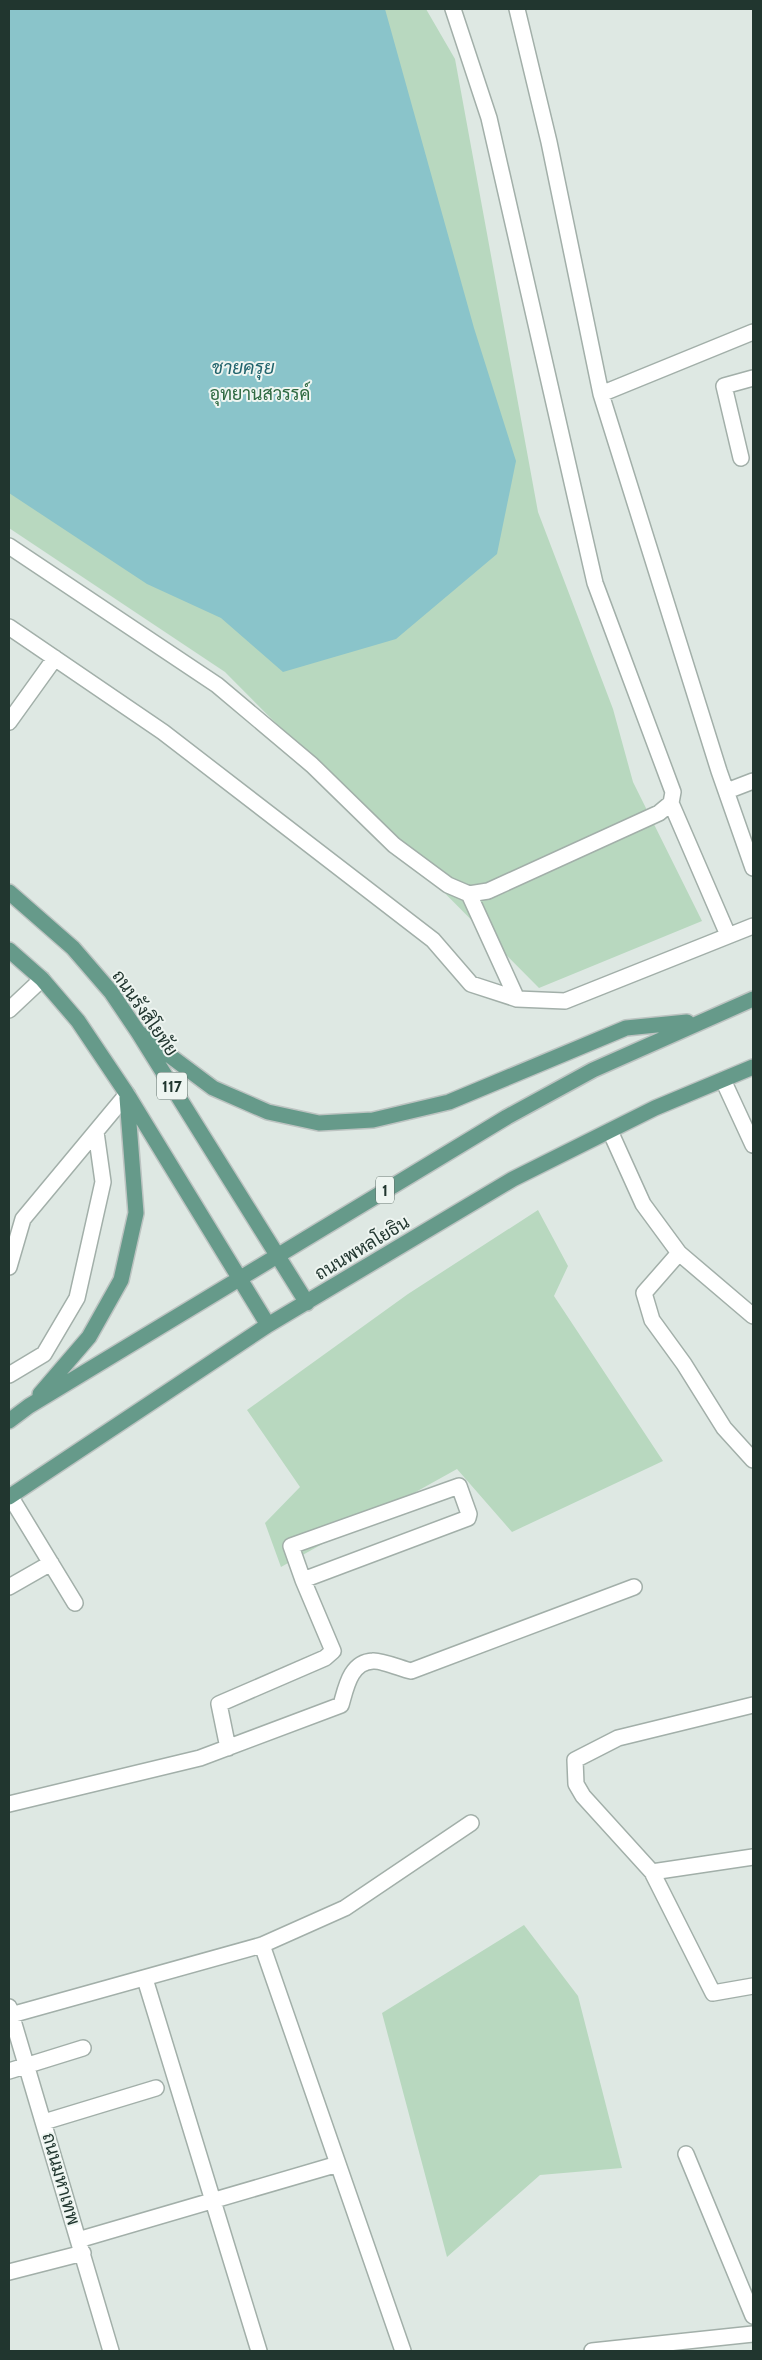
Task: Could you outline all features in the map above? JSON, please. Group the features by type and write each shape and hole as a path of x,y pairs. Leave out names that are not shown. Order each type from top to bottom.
{"main road":[{"name":"ถนนรังสิโยทัย","path":"9,892 73,948 110,992 138,1032 307,1303"},
{"name":"117","path":"9,950 42,979 78,1021 127,1094 268,1325"},
{"name":"1","path":"9,1421 29,1406 239,1277 507,1116 593,1070 701,1020 753,999"},
{"path":"138,1032 213,1088 268,1112 319,1123 373,1120 450,1102 626,1028 701,1020"},
{"name":"ถนนพหลโยธิน","path":"9,1496 268,1325 513,1179 655,1108 753,1067"},
{"path":"29,1406 89,1337 121,1280 136,1213 127,1094"}],"street":[{"path":"453,9 490,118 595,583 667,774 673,792 671,803 728,935"},
{"path":"517,9 549,142 601,394 727,792 753,868"},
{"path":"601,394 753,332"},
{"path":"741,458 724,386 753,378"},
{"path":"9,546 217,685 312,765 394,845 448,885 469,894 488,891 658,813 671,803"},
{"path":"9,627 163,732 433,940 471,984 517,999 565,1001 753,926"},
{"path":"9,722 55,658"},
{"path":"727,792 753,781"},
{"path":"469,894 517,999"},
{"path":"9,1010 42,979"},
{"path":"723,1080 753,1145"},
{"path":"9,1267 24,1219 127,1094"},
{"path":"610,1131 643,1204 679,1253 753,1316"},
{"path":"9,1375 44,1354 77,1298 103,1182 96,1132"},
{"path":"679,1253 644,1294 652,1320 684,1364 724,1428 753,1460"},
{"path":"228,1748 219,1704 325,1658 333,1651 303,1580 291,1546 459,1486 469,1514 468,1518 303,1580"},
{"path":"9,1496 76,1603"},
{"path":"9,1586 51,1563"},
{"path":"9,1804 200,1758 342,1706 348,1680 356,1667 373,1660 411,1672 634,1587"},
{"path":"753,1705 618,1738 575,1760 576,1784 583,1796 652,1872 713,1993 753,1986"},
{"path":"10,2011 146,1979 262,1945 345,1908 471,1823"},
{"path":"652,1872 753,1857"},
{"path":"262,1945 403,2351"},
{"path":"146,1979 258,2351"},
{"name":"ถนนมหาเทพ","path":"10,2011 28,2065 111,2351"},
{"path":"9,2071 83,2048"},
{"path":"44,2122 156,2088"},
{"path":"686,2154 753,2316"},
{"path":"9,2272 213,2200 338,2164"},
{"path":"592,2351 753,2334"}],"green space":[{"name":"ชายครุย","path":"9,9 426,9 455,59 538,512 613,709 633,782 702,921 539,988 225,672 9,528"},
{"path":"538,1210 568,1266 554,1296 663,1461 512,1532 457,1469 281,1567 265,1523 300,1487 247,1410 408,1294"},
{"path":"524,1925 578,1996 622,2168 540,2175 447,2257 382,2013"}],"water":[{"name":"ชายครุย","path":"9,9 385,9 474,328 516,461 497,554 396,639 283,672 221,618 147,584 9,493"}],"park label":[{"name":"อุทยานสวรรค์","path":"260,394"}]}
